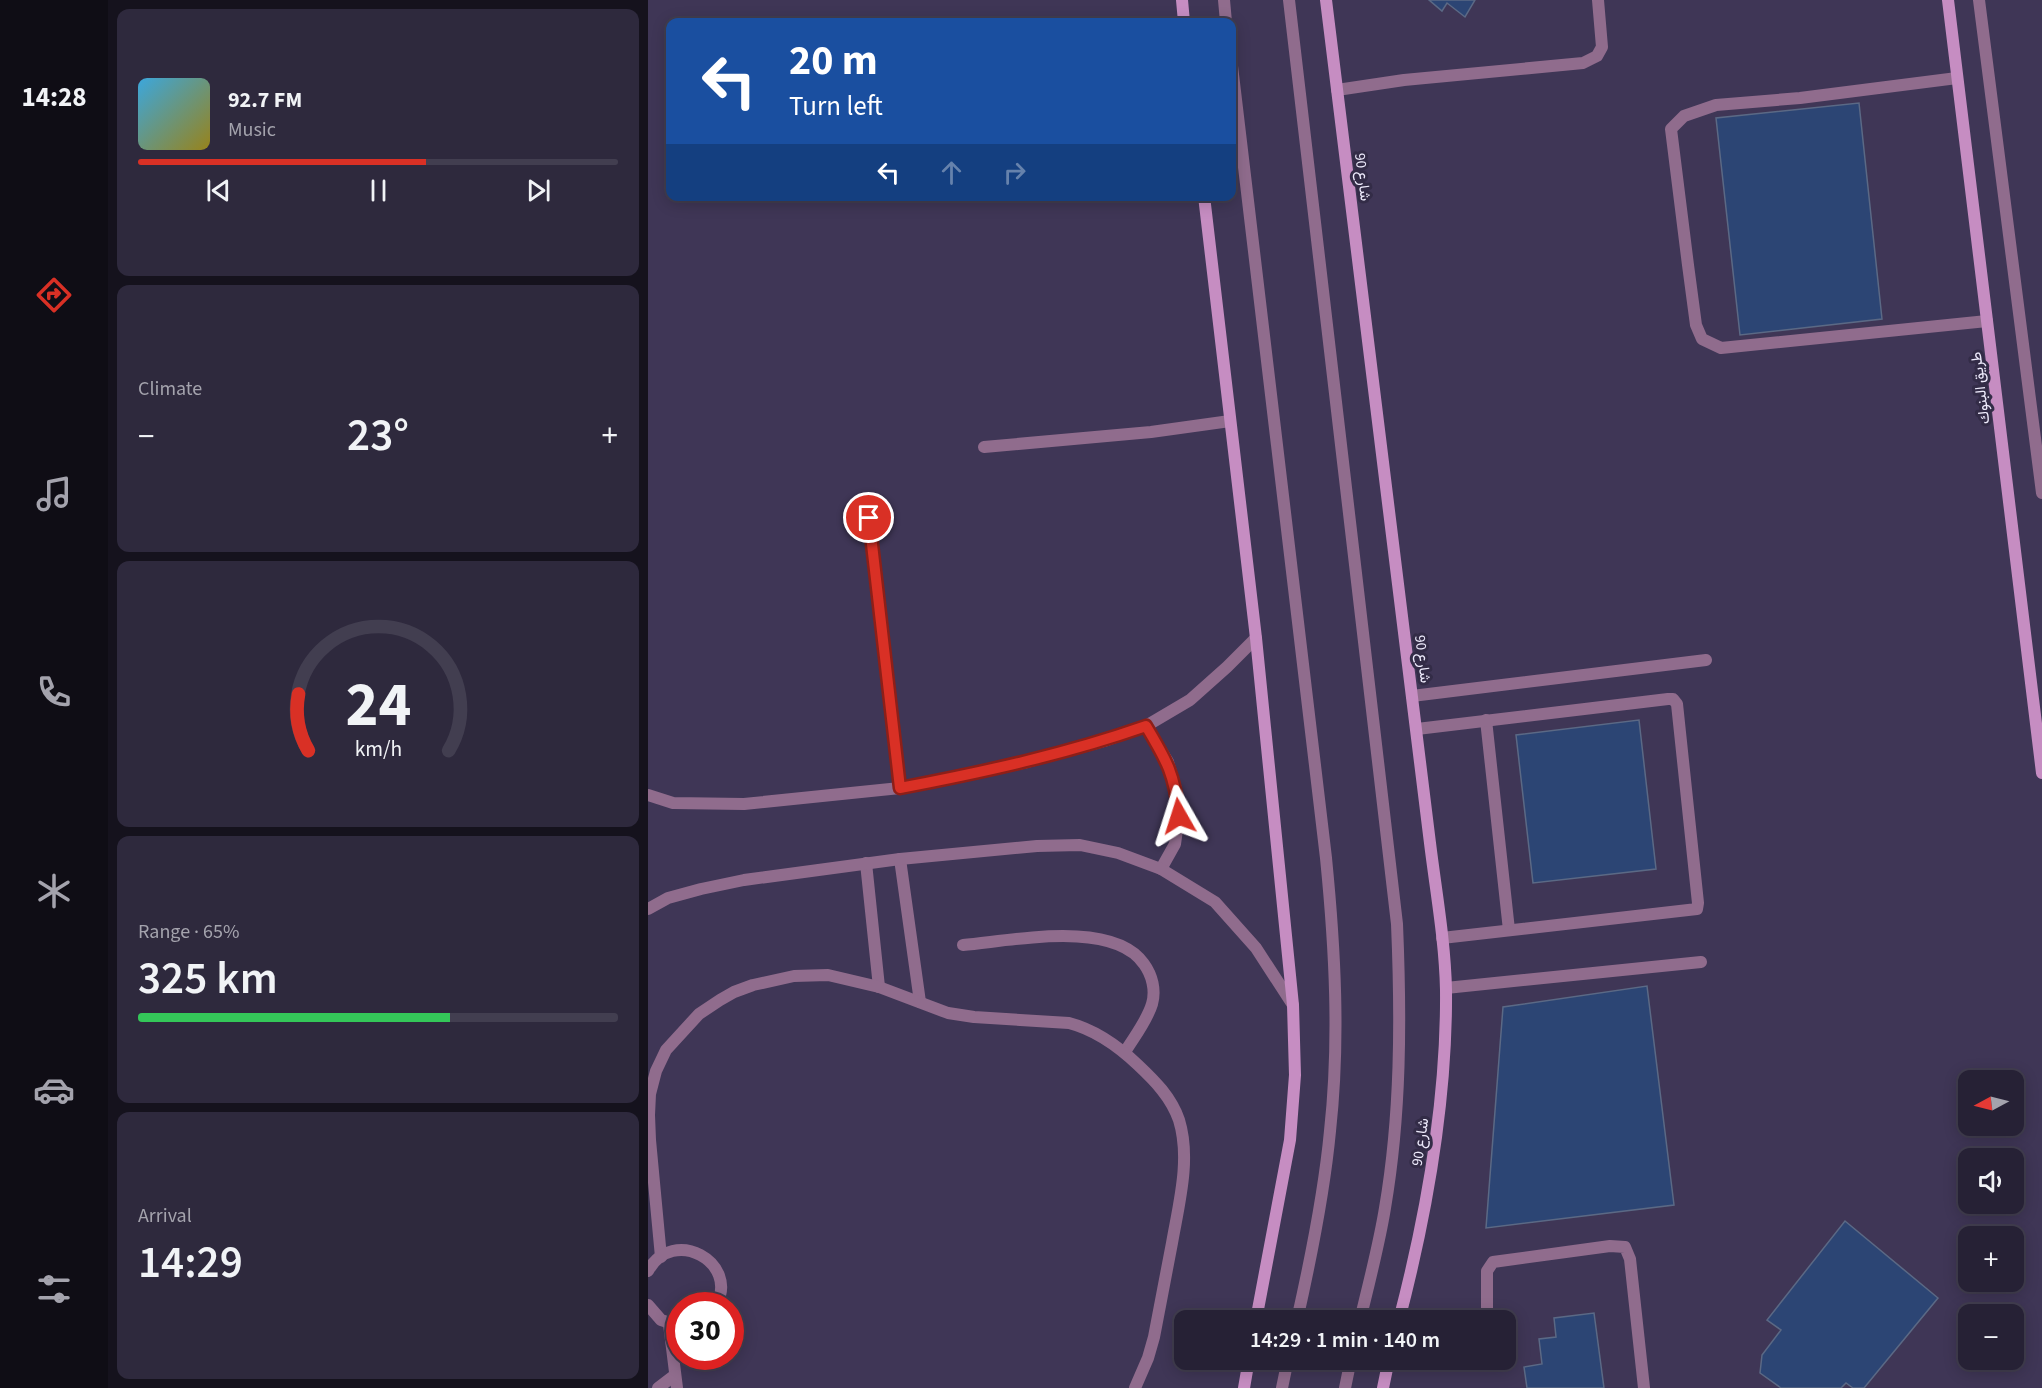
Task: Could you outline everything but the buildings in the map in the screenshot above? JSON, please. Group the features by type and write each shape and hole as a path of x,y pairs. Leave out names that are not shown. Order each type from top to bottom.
{"street":[{"path":"1182,0 1184,18"},
{"path":"1224,0 1226,18"},
{"path":"1289,0 1397,924 1400,995 1399,1066 1394,1138 1385,1208 1362,1310"},
{"name":"شارع 90","path":"1326,0 1417,729 1446,988 1444,1058 1437,1127 1414,1265 1402,1310"},
{"path":"1337,90 1404,80 1583,63 1597,56 1602,47 1598,0"},
{"name":"طريق البنوك","path":"1948,0 2042,772"},
{"path":"1979,0 2042,493"},
{"path":"1957,78 1800,98 1716,105 1684,116 1671,129 1696,325 1701,339 1722,348 1987,321"},
{"path":"1236,100 1323,834 1334,951 1335,1064 1330,1131 1321,1198 1299,1310"},
{"path":"1205,201 1256,638 1293,1005 1295,1074 1290,1140 1258,1310"},
{"path":"984,447 1151,432 1230,422"},
{"path":"869,518 900,788"},
{"path":"648,795 673,803 725,804 842,795 900,788 1027,762 1104,741 1146,726 1190,700 1256,638"},
{"path":"1412,696 1706,660"},
{"path":"1417,729 1668,699 1673,699 1677,704 1697,909 1442,938"},
{"path":"1486,720 1509,930"},
{"path":"1146,726 1168,762 1176,789 1179,816 1175,844 1161,869"},
{"path":"648,909 668,898 700,888 744,880 900,859 1037,846 1080,845 1118,853 1161,869 1215,902 1256,948 1293,1005"},
{"path":"900,859 920,1002"},
{"path":"866,863 879,987"},
{"path":"963,945 1059,936 1096,937 1125,947 1141,959 1150,973 1153,988 1152,1003 1125,1052"},
{"path":"1446,988 1701,962"},
{"path":"661,1257 649,1116 650,1094 656,1071 666,1050 699,1014 734,992 753,985 794,976 828,975 879,987 948,1013 974,1017 1069,1023 1099,1035 1125,1052 1161,1087 1179,1120 1184,1166 1180,1196 1154,1337 1135,1388"},
{"path":"1487,1310 1487,1271 1493,1262 1610,1246 1625,1247 1630,1259 1644,1388"},
{"path":"648,1271 654,1262 671,1251 695,1252 714,1266 719,1277 719,1292"},
{"path":"648,1305 661,1320 666,1322"},
{"path":"1244,1388 1247,1370"},
{"path":"1282,1388 1286,1370"},
{"path":"1345,1388 1349,1370"},
{"path":"1383,1388 1387,1370"},
{"path":"1388,1370 1389,1388"},
{"path":"658,1388 676,1382"}],"shaded area":[{"path":"648,0 2042,0 2042,1388 648,1388"}],"route":[{"path":"869,518 900,788 1027,762 1104,741 1146,726 1168,762 1176,789 1179,816"}]}
